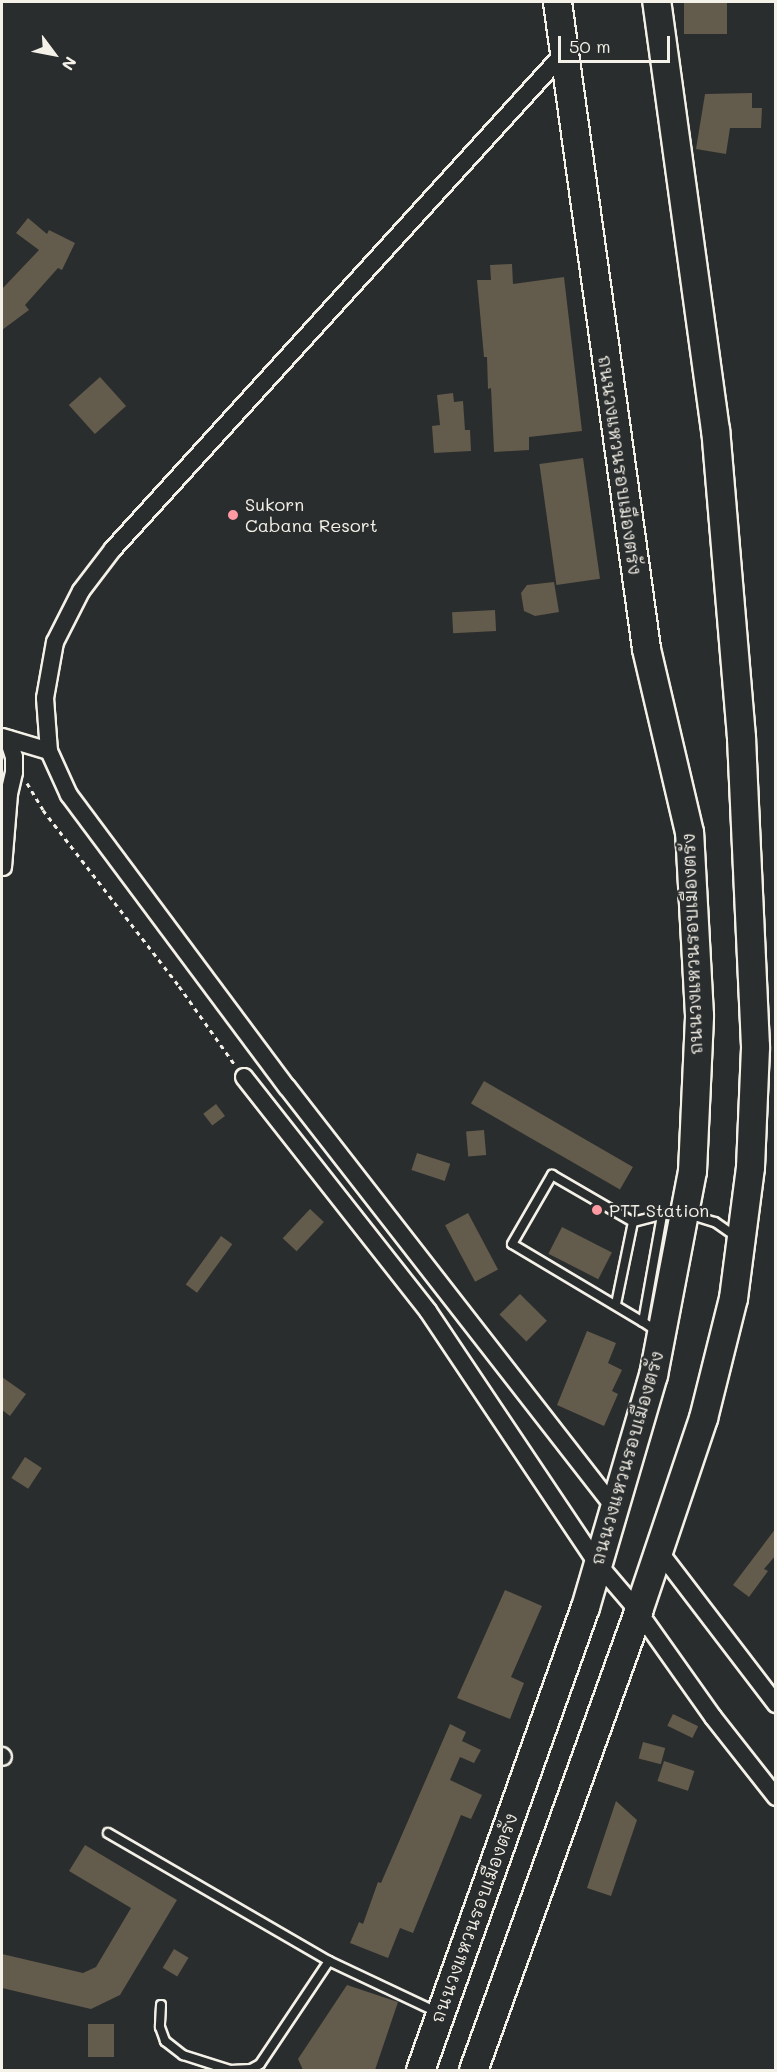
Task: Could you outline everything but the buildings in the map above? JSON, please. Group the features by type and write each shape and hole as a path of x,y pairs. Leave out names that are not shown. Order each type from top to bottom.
{"highway":[{"name":"ถนนวงแหวนรอบเมืองตรัง","path":"420,2070 585,1607 653,1375 652,1328 674,1214 692,1171 699,1015 689,832 646,648 557,2"},
{"path":"473,2070 638,1611 703,1418 733,1298 750,1167 755,1046 741,737 715,430 656,2"}],"street":[{"path":"563,54 113,549 81,591 55,642 45,698 50,752 69,795 266,1059 614,1507"},
{"path":"5,738 50,752"},
{"path":"3,867 14,757 5,738"},
{"path":"244,1077 428,1311 597,1563 638,1611 713,1717 776,1797"},
{"path":"658,1551 776,1704"}],"lane":[{"path":"652,1328 616,1304 512,1244 552,1174 633,1222 674,1214 715,1222 740,1240"},
{"path":"616,1304 633,1222"},
{"path":"108,1833 329,1961 440,2013"},
{"path":"161,2005 160,2027 165,2042 183,2055 230,2070 252,2069 260,2064 329,1961"}],"path":[{"path":"14,757 43,810 178,986 244,1077"}],"place":[{"name":"Sukorn Cabana Resort","path":"233,515"},
{"name":"PTT Station","path":"597,1210"}]}
